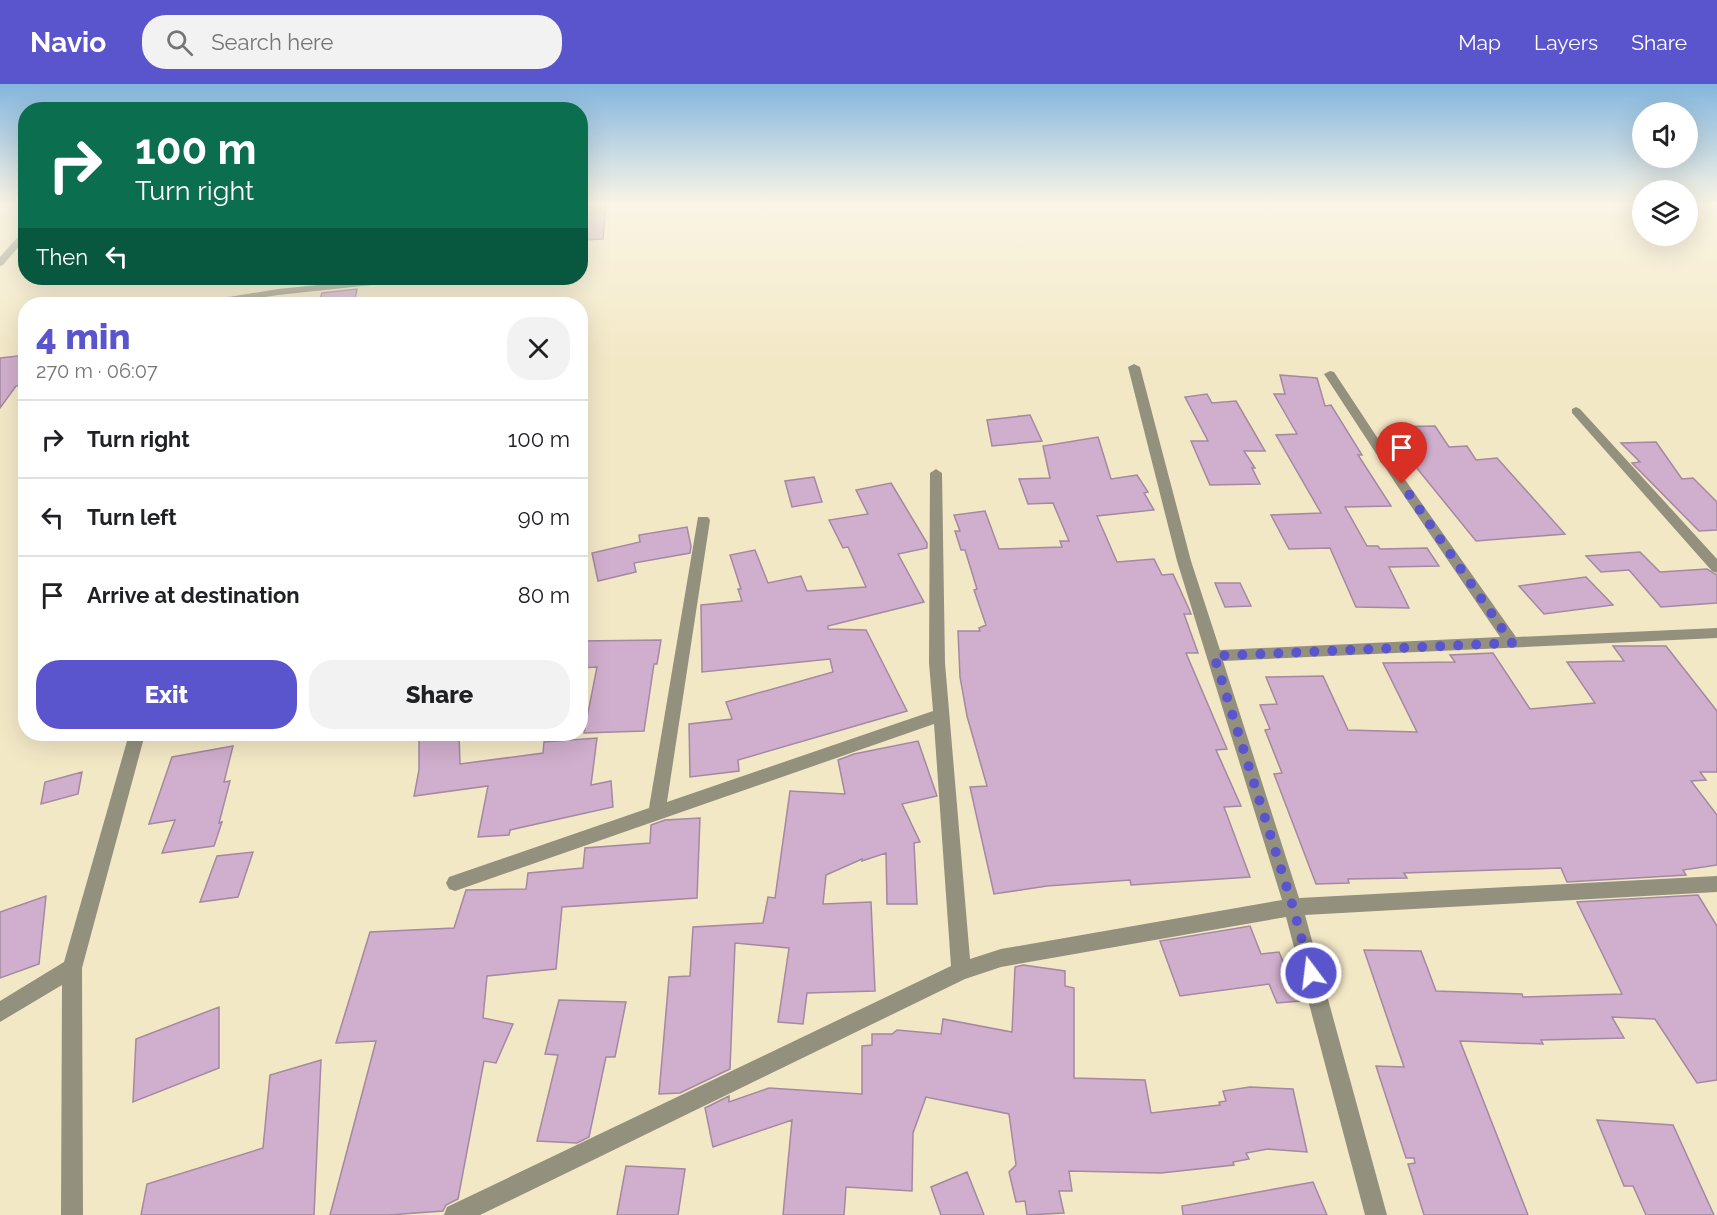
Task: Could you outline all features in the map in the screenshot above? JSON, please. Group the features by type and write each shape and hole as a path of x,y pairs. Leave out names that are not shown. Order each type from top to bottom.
{"street":[{"path":"278,292 290,285"},
{"path":"247,297 339,285"},
{"path":"1134,367 1184,561 1293,907 1376,1215"},
{"path":"1330,374 1402,484 1512,643"},
{"path":"1576,411 1717,568"},
{"path":"936,473 938,663 961,971"},
{"path":"657,813 703,520"},
{"path":"1214,656 1717,633"},
{"path":"455,883 941,715"},
{"path":"72,1215 72,968 135,741"},
{"path":"455,1215 961,971 1001,958 1293,907 1717,884"},
{"path":"0,1012 72,968"}],"building":[{"path":"357,289 355,297 321,297 322,293"},
{"path":"18,356 18,386 0,408 0,358"},
{"path":"1280,375 1317,378 1325,406 1331,405 1362,455 1358,455 1391,506 1345,507 1367,546 1378,546 1380,549 1427,548 1439,566 1389,567 1409,608 1356,607 1330,548 1289,549 1271,515 1321,513 1276,435 1297,434 1274,394 1285,394"},
{"path":"1207,394 1212,403 1236,401 1265,451 1244,451 1255,468 1252,468 1260,484 1210,485 1191,441 1208,441 1185,397"},
{"path":"1030,415 1042,441 992,446 987,420"},
{"path":"1435,426 1449,447 1467,446 1476,460 1497,458 1565,534 1476,541 1403,451 1388,427"},
{"path":"1098,437 1111,479 1137,475 1148,492 1144,493 1154,510 1097,516 1117,562 1154,559 1162,575 1173,574 1191,614 1184,614 1198,653 1186,653 1227,749 1216,750 1241,806 1224,807 1250,877 1131,885 1130,880 1047,886 994,894 970,787 987,786 967,716 960,677 958,631 980,631 979,628 986,625 974,590 977,589 965,550 961,550 955,531 960,531 954,515 985,511 999,549 1062,547 1060,541 1069,541 1053,503 1028,504 1019,479 1050,478 1043,446"},
{"path":"1656,442 1682,479 1693,478 1717,502 1717,530 1699,531 1632,463 1640,462 1621,443"},
{"path":"814,477 822,502 792,507 785,481"},
{"path":"891,483 927,543 927,548 898,554 924,602 828,626 828,629 866,630 907,711 738,760 739,771 690,777 689,724 732,719 726,702 833,672 830,659 702,672 701,605 742,601 738,589 741,589 730,555 755,550 768,583 801,576 807,591 866,587 848,547 843,548 829,520 868,514 856,490"},
{"path":"687,527 690,553 634,563 636,572 598,581 592,553 640,542 639,535"},
{"path":"1640,552 1660,572 1707,569 1717,575 1717,603 1661,607 1629,570 1601,572 1586,556"},
{"path":"1586,577 1613,605 1544,614 1519,586"},
{"path":"1215,583 1240,583 1251,606 1225,607"},
{"path":"661,640 657,664 654,664 644,731 588,733 588,713 597,667 588,668 588,641"},
{"path":"1613,646 1666,646 1717,711 1717,772 1700,772 1706,780 1691,781 1717,815 1717,865 1683,870 1686,875 1567,882 1561,868 1404,873 1407,878 1348,879 1349,883 1316,884 1274,774 1282,773 1265,730 1270,729 1260,705 1277,704 1266,677 1323,676 1348,730 1417,732 1383,663 1455,662 1450,655 1493,653 1530,709 1595,703 1567,662 1624,661"},
{"path":"597,738 591,785 611,781 613,807 510,830 509,835 478,837 488,786 414,796 419,770 419,741 459,741 460,764 543,753 544,742 588,741 588,739"},
{"path":"918,741 937,796 902,804 920,842 914,843 917,904 887,904 886,853 862,861 862,859 826,875 823,904 871,902 875,991 807,993 803,1024 778,1022 789,948 735,943 730,1069 680,1093 659,1094 669,977 690,976 693,927 763,923 768,897 775,898 790,791 845,794 838,760 854,754"},
{"path":"233,746 224,782 230,781 219,823 222,822 214,846 162,853 175,820 149,824 172,757"},
{"path":"82,772 78,794 41,804 45,782"},
{"path":"700,818 697,898 562,907 556,969 487,976 483,1018 513,1024 496,1063 484,1061 458,1199 446,1205 443,1211 389,1215 330,1215 376,1041 336,1043 370,932 454,928 466,890 526,889 528,873 583,868 585,848 650,843 651,825 665,820"},
{"path":"253,852 238,897 200,902 217,856"},
{"path":"1698,895 1717,926 1717,1080 1697,1083 1655,1019 1612,1017 1624,1038 1541,1040 1543,1044 1460,1041 1528,1215 1424,1215 1408,1164 1415,1163 1414,1158 1406,1158 1376,1066 1404,1067 1364,950 1421,951 1436,991 1522,994 1523,997 1622,994 1577,902"},
{"path":"46,896 39,964 0,978 0,912"},
{"path":"1250,926 1261,954 1279,952 1300,1001 1277,1003 1269,984 1180,996 1160,941"},
{"path":"1023,965 1065,971 1065,986 1074,988 1074,1078 1145,1080 1151,1113 1220,1105 1219,1102 1226,1101 1223,1091 1250,1087 1293,1089 1307,1152 1268,1149 1246,1153 1249,1159 1233,1162 1234,1165 1161,1173 1069,1171 1072,1191 1059,1191 1064,1213 1027,1215 1025,1201 1016,1202 1009,1172 1016,1165 1009,1114 926,1097 913,1133 912,1191 846,1187 844,1215 783,1215 792,1120 713,1147 705,1108 729,1096 729,1102 769,1088 862,1094 862,1046 872,1045 872,1034 892,1034 897,1030 941,1034 943,1019 1012,1032 1015,967"},
{"path":"559,1000 626,1002 615,1057 606,1057 589,1137 577,1143 537,1141 558,1055 545,1054"},
{"path":"219,1007 219,1068 133,1102 136,1039"},
{"path":"321,1060 314,1215 141,1215 147,1184 263,1148 270,1075"},
{"path":"1597,1120 1673,1125 1714,1215 1646,1215 1633,1186 1624,1186"},
{"path":"626,1166 685,1169 678,1215 617,1215"},
{"path":"967,1172 984,1215 941,1215 931,1187"},
{"path":"1313,1182 1327,1215 1183,1215 1182,1206"}],"route":[{"path":"1311,973 1293,907 1214,656 1512,643 1402,484"}]}
